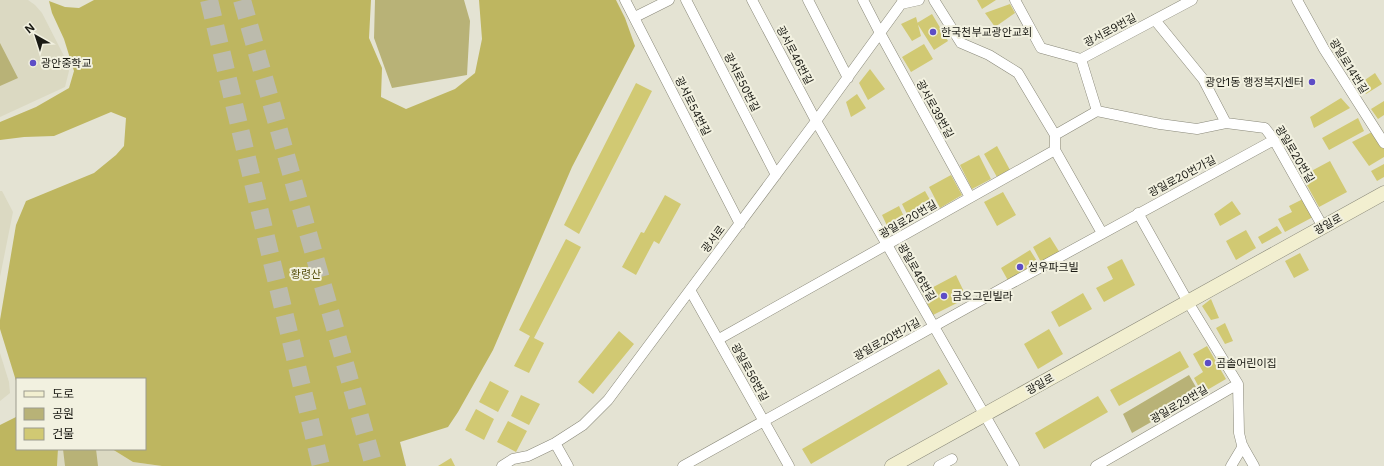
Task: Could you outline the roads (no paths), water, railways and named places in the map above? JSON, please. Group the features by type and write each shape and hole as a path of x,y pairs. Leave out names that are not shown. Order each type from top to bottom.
{"street":[{"name":"광서로54번길","path":"625,0 740,224"},
{"path":"635,18 669,0"},
{"name":"광서로50번길","path":"686,0 776,175"},
{"name":"광서로46번길","path":"752,0 816,121"},
{"path":"808,0 848,78"},
{"name":"광서로39번길","path":"863,0 970,197"},
{"name":"광서로","path":"502,466 514,459 528,456 555,443 583,425 608,400 848,78 902,2 919,0"},
{"path":"934,0 961,43 989,55 1018,73 1055,135 1055,150 1102,233"},
{"name":"광서로9번길","path":"1016,0 1041,48 1082,59 1192,0"},
{"name":"광일로14번길","path":"1297,0 1324,49 1384,143"},
{"path":"1155,20 1203,79 1226,124"},
{"path":"1055,135 1097,111 1082,59"},
{"name":"광일로20번길","path":"1097,111 1197,130 1226,124 1265,128 1274,140 1323,227"},
{"name":"광일로46번길","path":"816,121 1014,466"},
{"name":"광일로20번가길","path":"683,466 1138,213 1274,140"},
{"name":"광일로20번길","path":"718,339 1055,150"},
{"name":"광일로","path":"892,466 1384,193"},
{"path":"1138,213 1188,302 1238,384 1239,433 1243,446 1254,466"},
{"name":"광일로56번길","path":"690,290 789,466"},
{"name":"광일로29번길","path":"1096,466 1238,384"},
{"path":"555,443 568,466"},
{"path":"1231,466 1243,446"},
{"path":"939,466 952,459"}],"tunnel":[{"path":"209,0 321,466"},
{"path":"242,0 374,466"}],"place":[{"name":"한국천부교광안교회","path":"933,32"},
{"name":"광안중학교","path":"33,63"},
{"name":"광안1동 행정복지센터","path":"1312,82"},
{"name":"성우파크빌","path":"1020,267"},
{"name":"금오그린빌라","path":"944,296"},
{"name":"곰솔어린이집","path":"1208,363"}],"park label":[{"name":"황령산","path":"306,274"}]}
